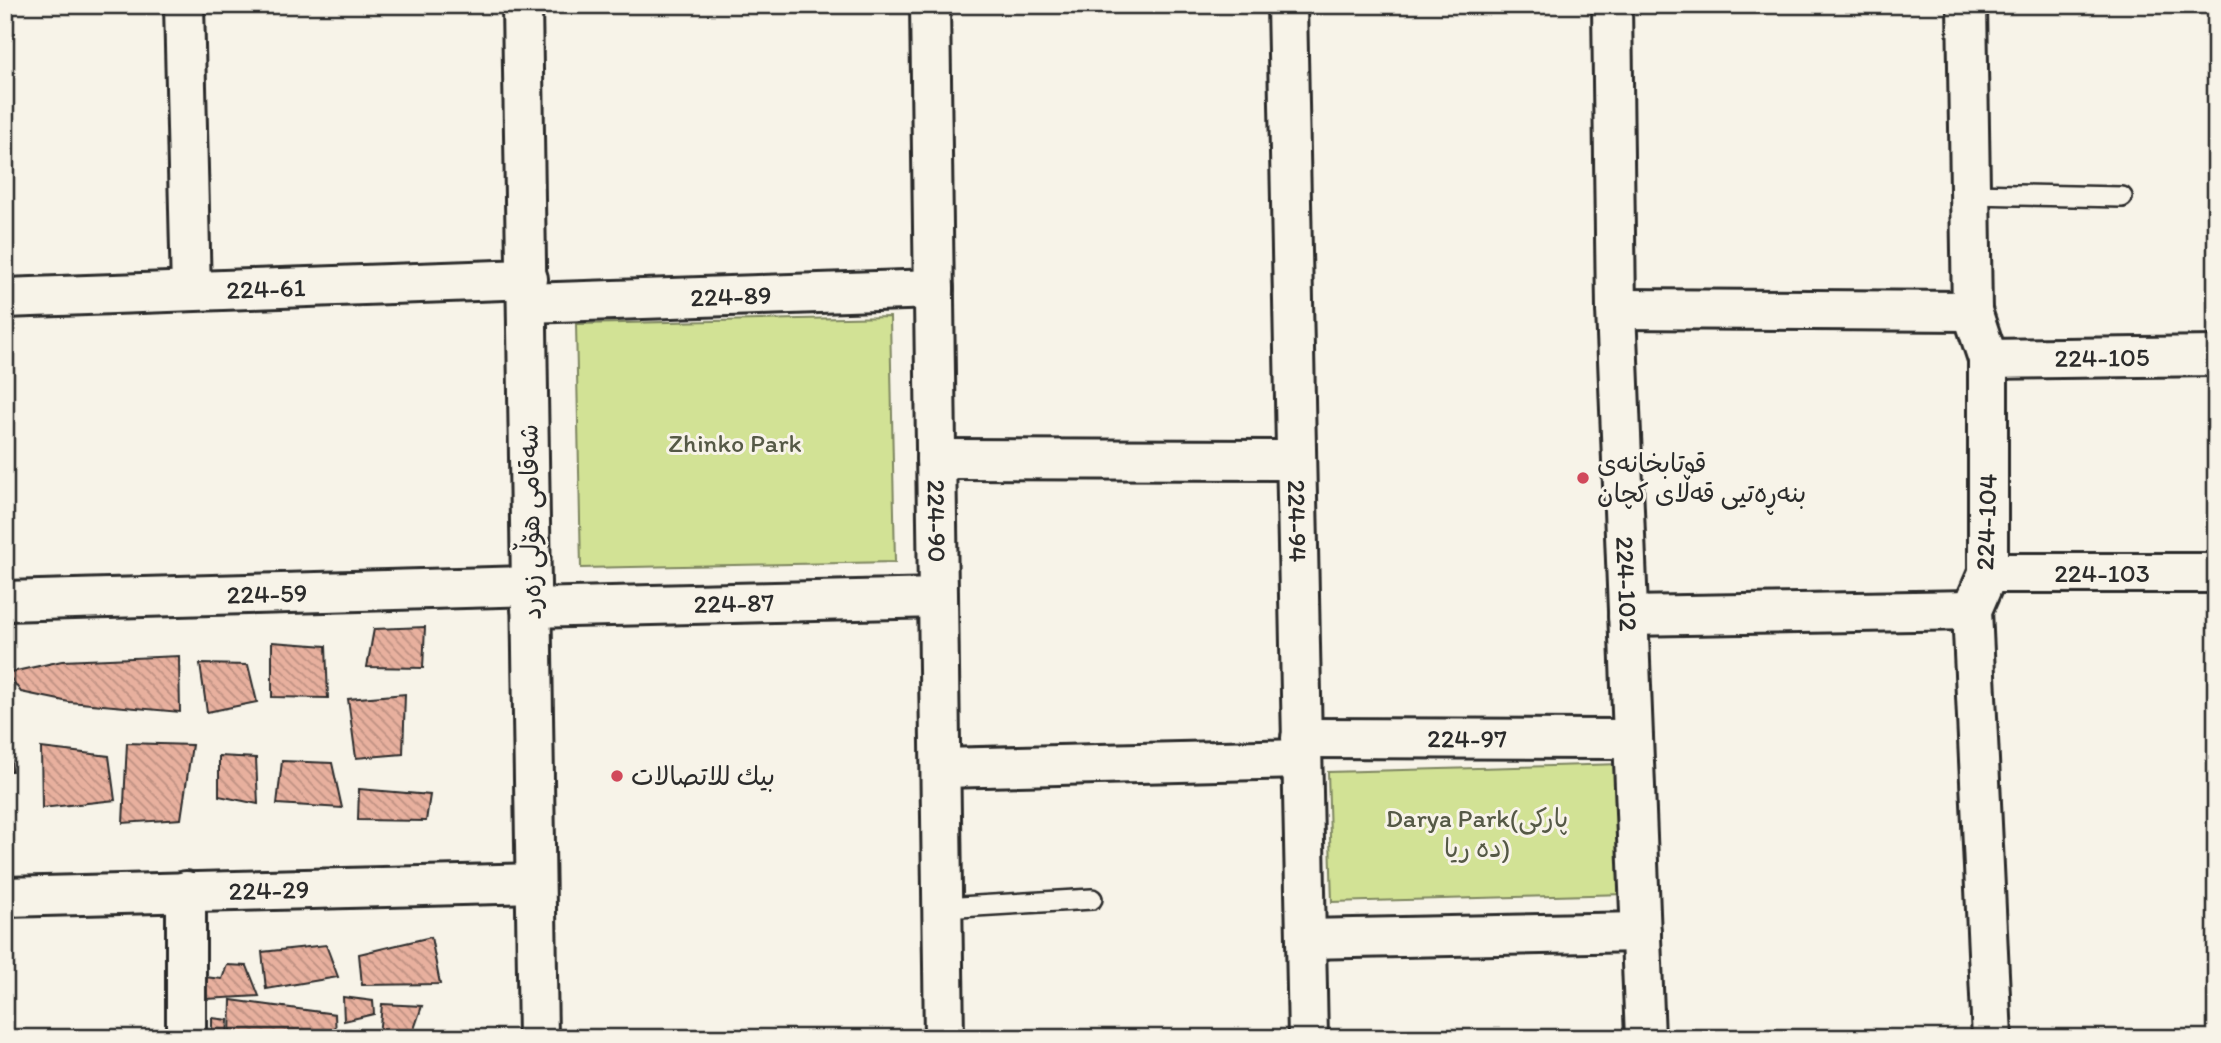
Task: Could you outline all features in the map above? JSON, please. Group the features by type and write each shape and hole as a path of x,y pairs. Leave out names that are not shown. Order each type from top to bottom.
{"street":[{"path":"184,5 191,291"},
{"name":"شەقامی هۆڵی زەرد","path":"522,5 538,1038"},
{"name":"224-90","path":"930,5 944,1038"},
{"name":"224-94","path":"1287,5 1307,1038"},
{"name":"224-102","path":"1612,5 1616,309 1645,1038"},
{"name":"224-104","path":"1967,5 1972,311 1988,359 1988,573 1972,610 1992,1038"},
{"name":"224-89","path":"528,291 934,289"},
{"name":"224-61","path":"5,298 191,291 528,291"},
{"path":"1616,309 1972,311"},
{"name":"224-105","path":"1988,359 2216,356"},
{"path":"936,459 1296,460"},
{"name":"224-103","path":"1988,573 2216,573"},
{"name":"224-87","path":"531,597 939,598"},
{"name":"224-59","path":"5,601 531,597"},
{"path":"1628,616 1972,610"},
{"name":"224-97","path":"941,768 1302,748 1633,739"},
{"name":"224-29","path":"5,897 534,883"},
{"path":"186,891 186,1038"},
{"path":"1306,939 1641,932"}],"lane":[{"path":"1970,194 2122,197"},
{"path":"943,908 1092,899"}],"green space":[{"name":"Zhinko Park","path":"890,317 895,562 581,568 576,324"},
{"name":"Darya Park(پارکی ده ریا)","path":"1622,764 1626,894 1332,902 1328,772"}],"building":[{"path":"425,627 423,668 367,667 374,629"},
{"path":"272,642 326,646 328,698 272,697"},
{"path":"179,656 180,712 69,702 21,692 7,673 62,661"},
{"path":"200,664 248,665 257,702 207,712"},
{"path":"405,694 403,754 356,758 348,699"},
{"path":"5,742 10,742 12,771 5,771"},
{"path":"127,743 192,745 181,819 123,823"},
{"path":"41,748 109,756 115,800 42,808"},
{"path":"219,756 256,758 258,804 219,796"},
{"path":"282,761 332,763 342,808 277,804"},
{"path":"359,789 430,795 426,821 358,820"},
{"path":"431,937 440,984 362,985 359,954"},
{"path":"326,945 338,977 266,989 262,952"},
{"path":"227,965 247,966 259,996 206,999 204,977 222,979"},
{"path":"343,997 373,1001 374,1014 344,1021"},
{"path":"231,1000 335,1014 336,1038 230,1038"},
{"path":"382,1004 422,1006 412,1035 379,1036"},
{"path":"212,1018 228,1020 227,1038 212,1038"}],"place":[{"name":"قوتابخانەی بنەڕەتیی قەڵای کچان","path":"1583,478"},
{"name":"بيك للاتصالات","path":"617,776"}]}
